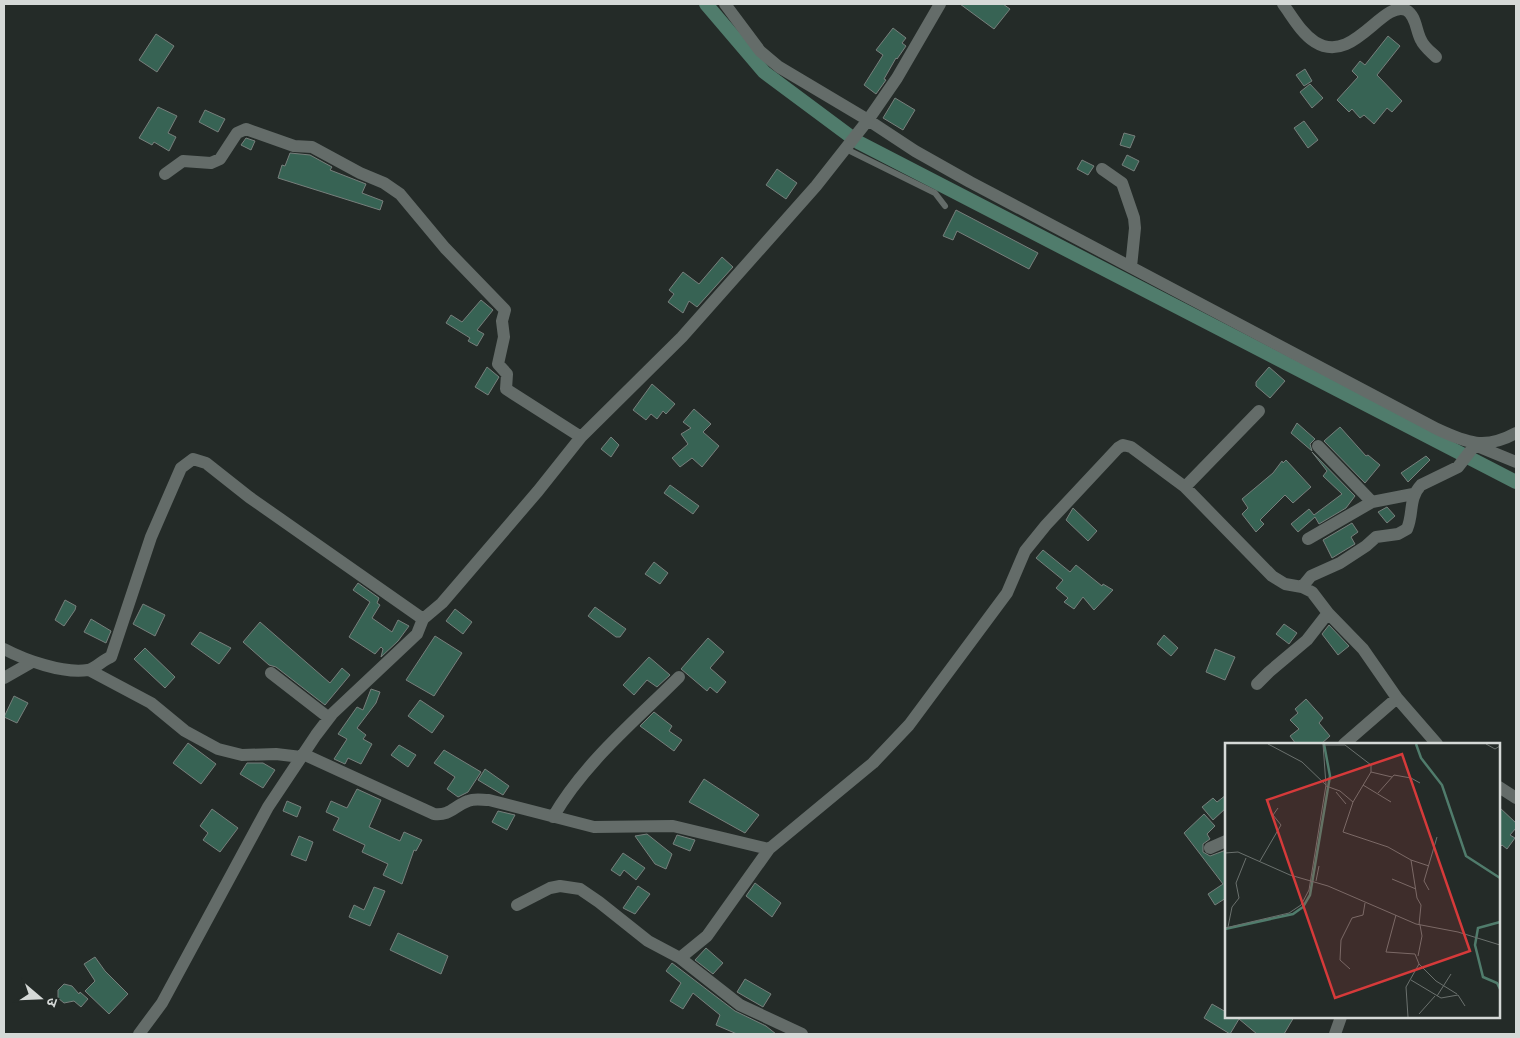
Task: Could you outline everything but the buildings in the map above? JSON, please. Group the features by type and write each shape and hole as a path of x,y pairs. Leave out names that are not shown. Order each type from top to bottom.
{"street":[{"path":"725,4 740,28 760,51 778,67 864,125 1437,429 1473,446 1516,462"},
{"path":"139,1034 162,1003 268,807 329,718 417,634 423,619 448,596 538,491 581,437 682,337 785,223 864,125 897,78 940,4"},
{"path":"1283,4 1306,34 1315,42 1333,47 1349,43 1391,11 1406,10 1411,14 1421,40 1436,57"},
{"path":"166,174 184,161 211,163 220,159 237,133 246,129 294,146 312,147 360,173 384,183 400,194 445,248 505,310 502,321 504,337 498,364 507,374 506,389 581,437"},
{"path":"1102,169 1122,183 1134,218 1135,228 1131,267"},
{"path":"1185,487 1259,411"},
{"path":"1302,588 1311,576 1340,563 1376,537 1398,534 1408,529 1413,494 1421,485 1453,470 1463,462 1473,446 1492,443 1516,434"},
{"path":"680,958 707,936 769,849 873,763 909,725 934,695 1007,593 1026,551 1046,525 1118,448 1123,445 1131,447 1185,487 1260,566 1285,584 1312,592 1328,613 1363,649 1397,698 1435,743"},
{"path":"1318,446 1372,502"},
{"path":"4,649 32,662 75,670 89,670 102,660 111,657 151,537 181,468 193,459 206,463 249,497 423,619"},
{"path":"1308,538 1372,502 1413,494"},
{"path":"1257,684 1268,672 1307,640 1328,613"},
{"path":"4,678 32,662"},
{"path":"89,670 151,703 185,731 218,749 242,755 302,755 434,814 448,814 466,801 475,799 606,828 664,826 690,828 769,849"},
{"path":"271,673 329,718"},
{"path":"552,817 572,786 592,763 679,678"},
{"path":"1345,743 1397,698"},
{"path":"1500,788 1516,798"},
{"path":"1210,848 1225,841"},
{"path":"517,905 550,888 560,886 580,889 648,941 680,958 740,1004 802,1034"},
{"path":"1335,1034 1341,1018"}],"lane":[{"path":"847,148 936,193 945,206"}],"waterway":[{"path":"706,4 764,72 858,142 1516,482"}]}
